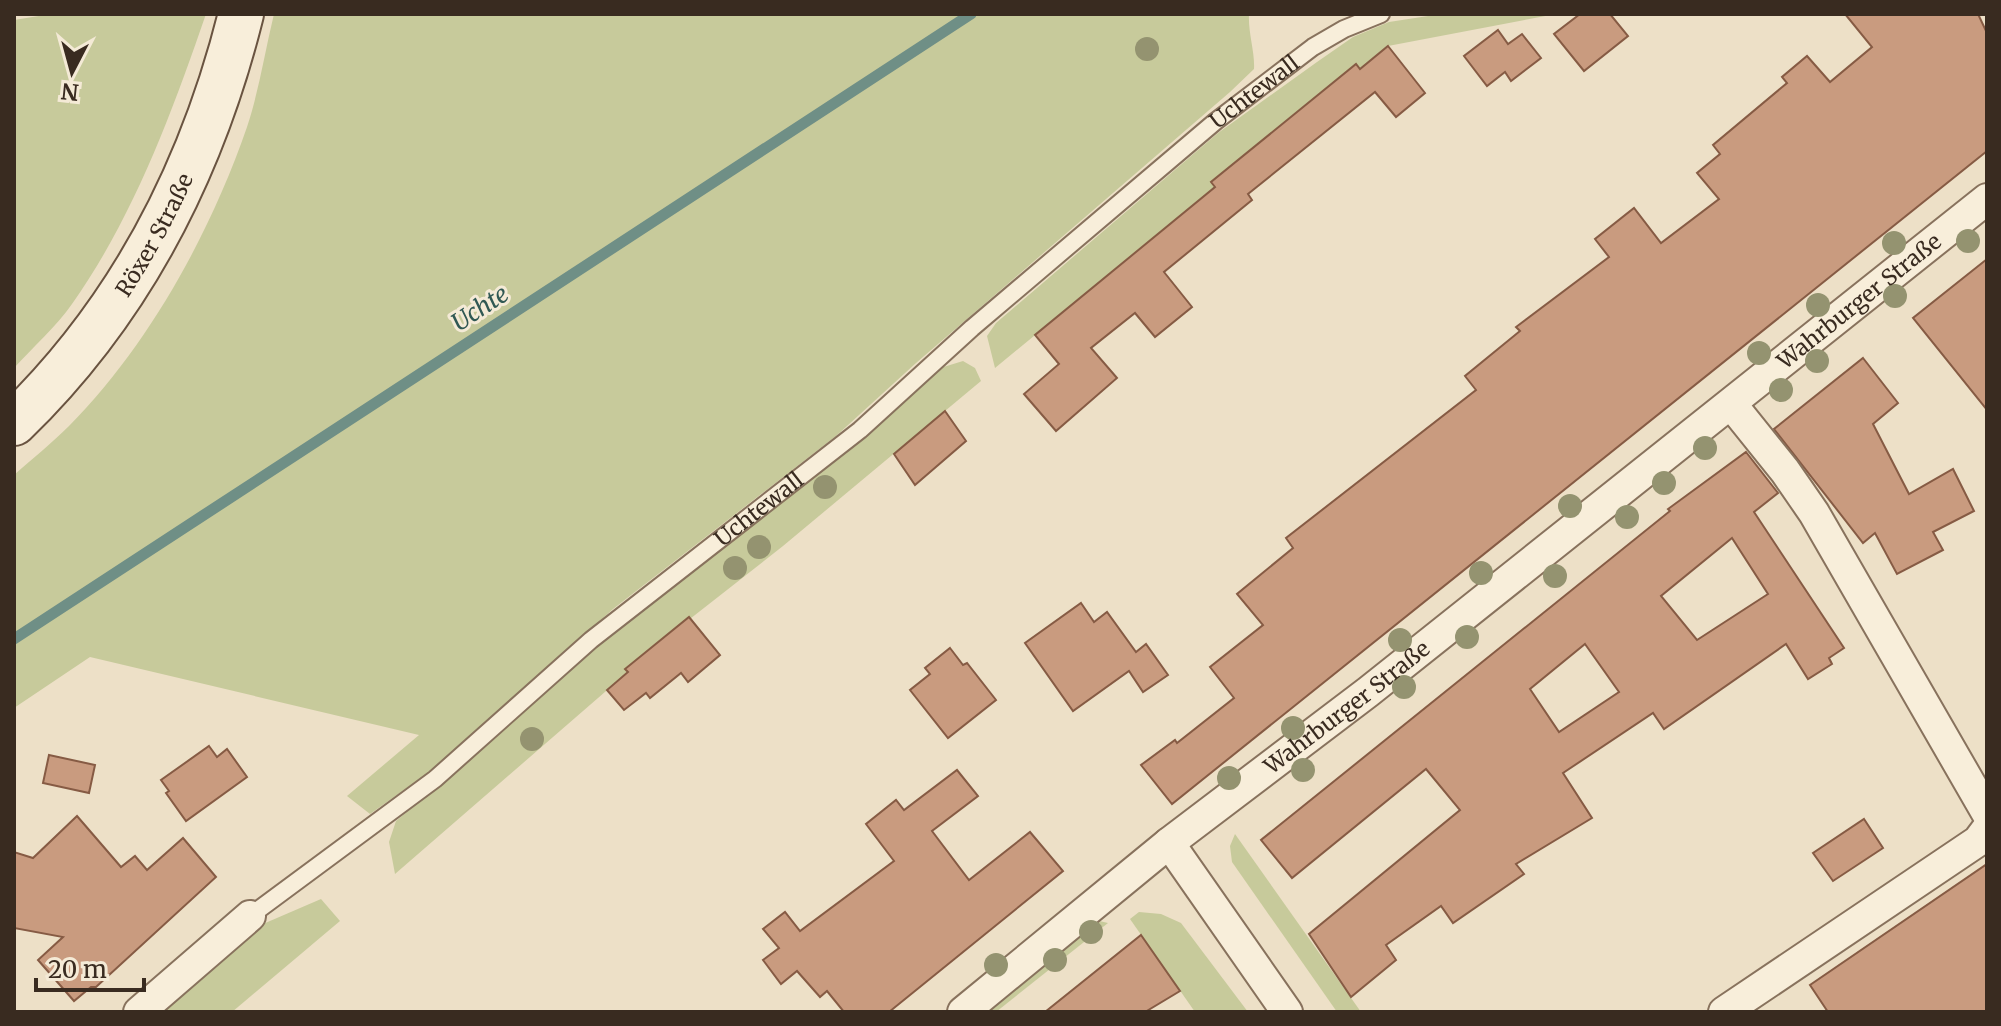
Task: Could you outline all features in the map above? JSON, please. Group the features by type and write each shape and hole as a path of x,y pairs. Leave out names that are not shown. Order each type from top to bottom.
{"street":[{"name":"Röxer Straße","path":"14,423 58,379 96,333 159,232 202,140 241,14"},
{"name":"Wahrburger Straße","path":"963,1012 1169,843 1368,692 1987,199"},
{"path":"1732,405 1814,513 1987,813"},
{"path":"1724,1012 1978,841 1987,829"},
{"path":"1169,843 1287,1012"},
{"name":"Uchtewall","path":"139,1012 250,916"}],"lane":[{"name":"Uchtewall","path":"250,916 435,779 591,640 860,430 972,328 1216,121 1313,47 1344,29 1381,14"}],"green space":[{"path":"51,14 206,14 165,127 114,236 66,312 14,368 14,20"},
{"path":"274,14 1249,14 1254,69 836,436 613,609 449,758 370,814 347,796 419,735 90,657 14,708 14,475 98,394 151,324 196,247 247,127"},
{"path":"1441,14 1556,14 1388,46 1360,69 1356,64 1211,182 1215,187 995,368 987,336 996,323 1218,133 1353,37 1389,22"},
{"path":"963,361 975,368 981,381 783,546 626,669 628,672 395,874 389,842 396,821 499,734 598,642 937,369"},
{"path":"1235,834 1361,1012 1337,1012 1232,862 1230,846"},
{"path":"321,899 340,921 232,1012 156,1012 263,924"},
{"path":"1139,912 1161,914 1181,923 1248,1012 1195,1012 1130,919"},
{"path":"1095,920 1108,923 996,1012 980,1012"}],"building":[{"path":"1580,14 1610,14 1628,36 1584,71 1554,34"},
{"path":"1845,14 1978,14 1987,33 1987,151 1172,804 1141,765 1175,740 1177,743 1234,698 1210,667 1263,625 1237,594 1293,548 1286,538 1476,390 1465,376 1520,331 1516,327 1609,257 1595,239 1634,208 1661,243 1719,199 1697,173 1720,154 1713,145 1787,83 1782,77 1807,56 1830,82 1872,47"},
{"path":"1498,30 1508,44 1522,34 1541,58 1511,81 1505,72 1487,86 1464,56"},
{"path":"1388,46 1425,93 1396,117 1375,92 1248,194 1252,200 1164,272 1192,307 1155,337 1135,313 1091,348 1117,378 1056,431 1024,394 1059,364 1035,335 1215,187 1211,182 1356,64 1360,69"},
{"path":"1987,259 1987,410 1913,318"},
{"path":"1863,358 1898,403 1873,424 1909,494 1953,469 1974,511 1933,532 1943,550 1897,574 1875,533 1863,543 1774,429"},
{"path":"945,411 966,441 915,485 894,454"},
{"path":"1746,452 1778,493 1754,512 1844,648 1829,658 1832,664 1808,679 1786,644 1664,729 1653,713 1563,773 1592,818 1516,864 1524,874 1453,923 1441,906 1386,945 1396,960 1351,997 1309,934 1460,810 1426,769 1292,878 1261,840 1670,511 1668,509","holes":["1732,538 1768,594 1697,640 1661,596","1585,644 1619,692 1559,732 1530,689"]},
{"path":"1081,603 1094,622 1107,612 1136,652 1146,644 1168,675 1143,692 1129,671 1073,711 1025,643"},
{"path":"689,617 720,655 688,682 681,673 650,698 646,693 624,710 607,690 628,672 625,669"},
{"path":"950,648 963,665 967,663 996,700 948,738 910,690 930,674 925,668"},
{"path":"209,746 217,757 227,749 247,777 186,821 166,793 169,791 161,780"},
{"path":"49,755 95,765 89,793 43,783"},
{"path":"957,770 978,796 932,831 969,880 1030,832 1063,871 889,1012 844,1012 827,991 820,997 797,971 781,984 763,960 779,948 763,929 785,912 800,931 894,861 866,824 896,800 904,810"},
{"path":"77,816 121,867 135,856 147,870 183,838 216,877 96,987 91,987 74,1001 38,960 63,937 14,928 14,852 33,858"},
{"path":"1864,819 1883,848 1833,881 1813,853"},
{"path":"1987,864 1987,1012 1828,1012 1810,985"},
{"path":"1141,935 1180,991 1145,1012 1045,1012"}],"waterway":[{"name":"Uchte","path":"14,639 971,14"}]}
